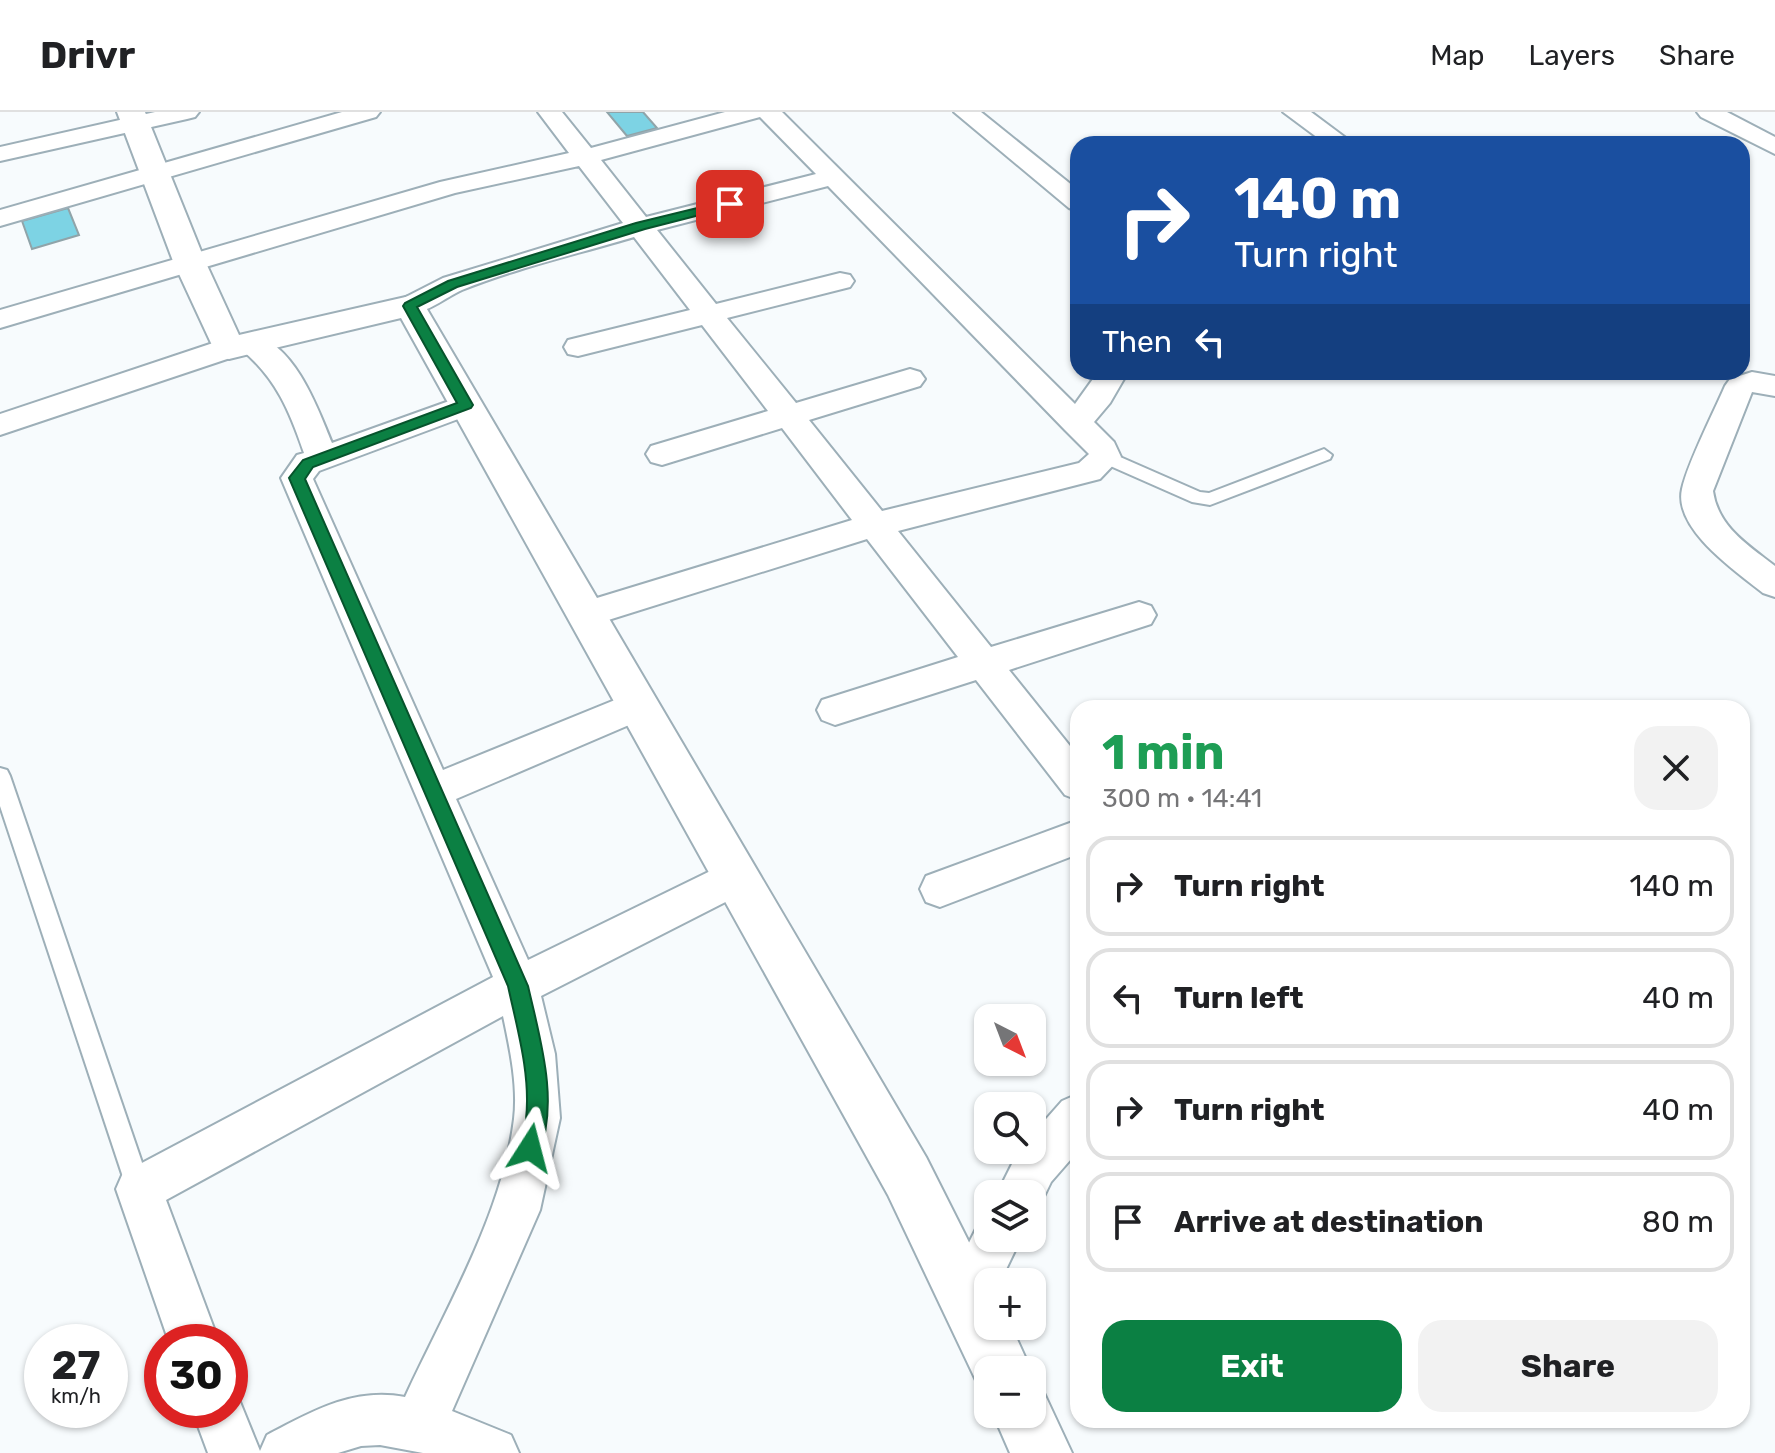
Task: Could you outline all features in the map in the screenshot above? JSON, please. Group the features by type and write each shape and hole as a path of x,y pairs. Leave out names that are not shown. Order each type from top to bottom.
{"street":[{"path":"0,154 133,118 187,112"},
{"path":"0,218 368,112"},
{"path":"550,112 1070,774"},
{"path":"0,319 449,187 584,157 752,112"},
{"path":"586,614 874,525 1089,471 1105,457 1103,450 769,112"},
{"path":"966,112 1070,196"},
{"path":"1295,112 1330,136"},
{"path":"1709,112 1773,145"},
{"path":"133,118 189,261 240,345 267,354 291,385 322,458"},
{"path":"0,425 240,345 410,306 453,284 641,226 833,177"},
{"path":"578,347 840,281"},
{"path":"410,306 907,1176 995,1356"},
{"path":"662,454 910,379"},
{"path":"1076,423 1108,380"},
{"path":"1775,386 1752,382 1740,386 1697,491 1697,506 1702,518 1775,584"},
{"path":"419,1425 516,1210 537,1118 533,1054 518,986 297,478 308,463 466,405"},
{"path":"835,710 1139,615"},
{"path":"433,791 637,706"},
{"path":"940,889 1070,840"},
{"path":"188,1324 139,1189 518,986 735,877"},
{"path":"1028,1180 1035,1166 1070,1126"},
{"path":"966,1296 990,1252"},
{"path":"285,1453 343,1425 383,1419 419,1425 493,1453"},
{"path":"225,1428 234,1453"},
{"path":"1030,1428 1042,1453"}],"lane":[{"path":"1105,457 1198,498 1210,499 1324,455"},
{"path":"0,776 139,1189"}],"building":[{"path":"607,112 643,112 657,128 627,136"},
{"path":"68,208 79,235 32,249 22,221"}],"route":[{"path":"530,1148 537,1118 533,1054 518,986 297,478 299,471 308,463 466,405 410,306 431,292 641,226 730,204"}]}
